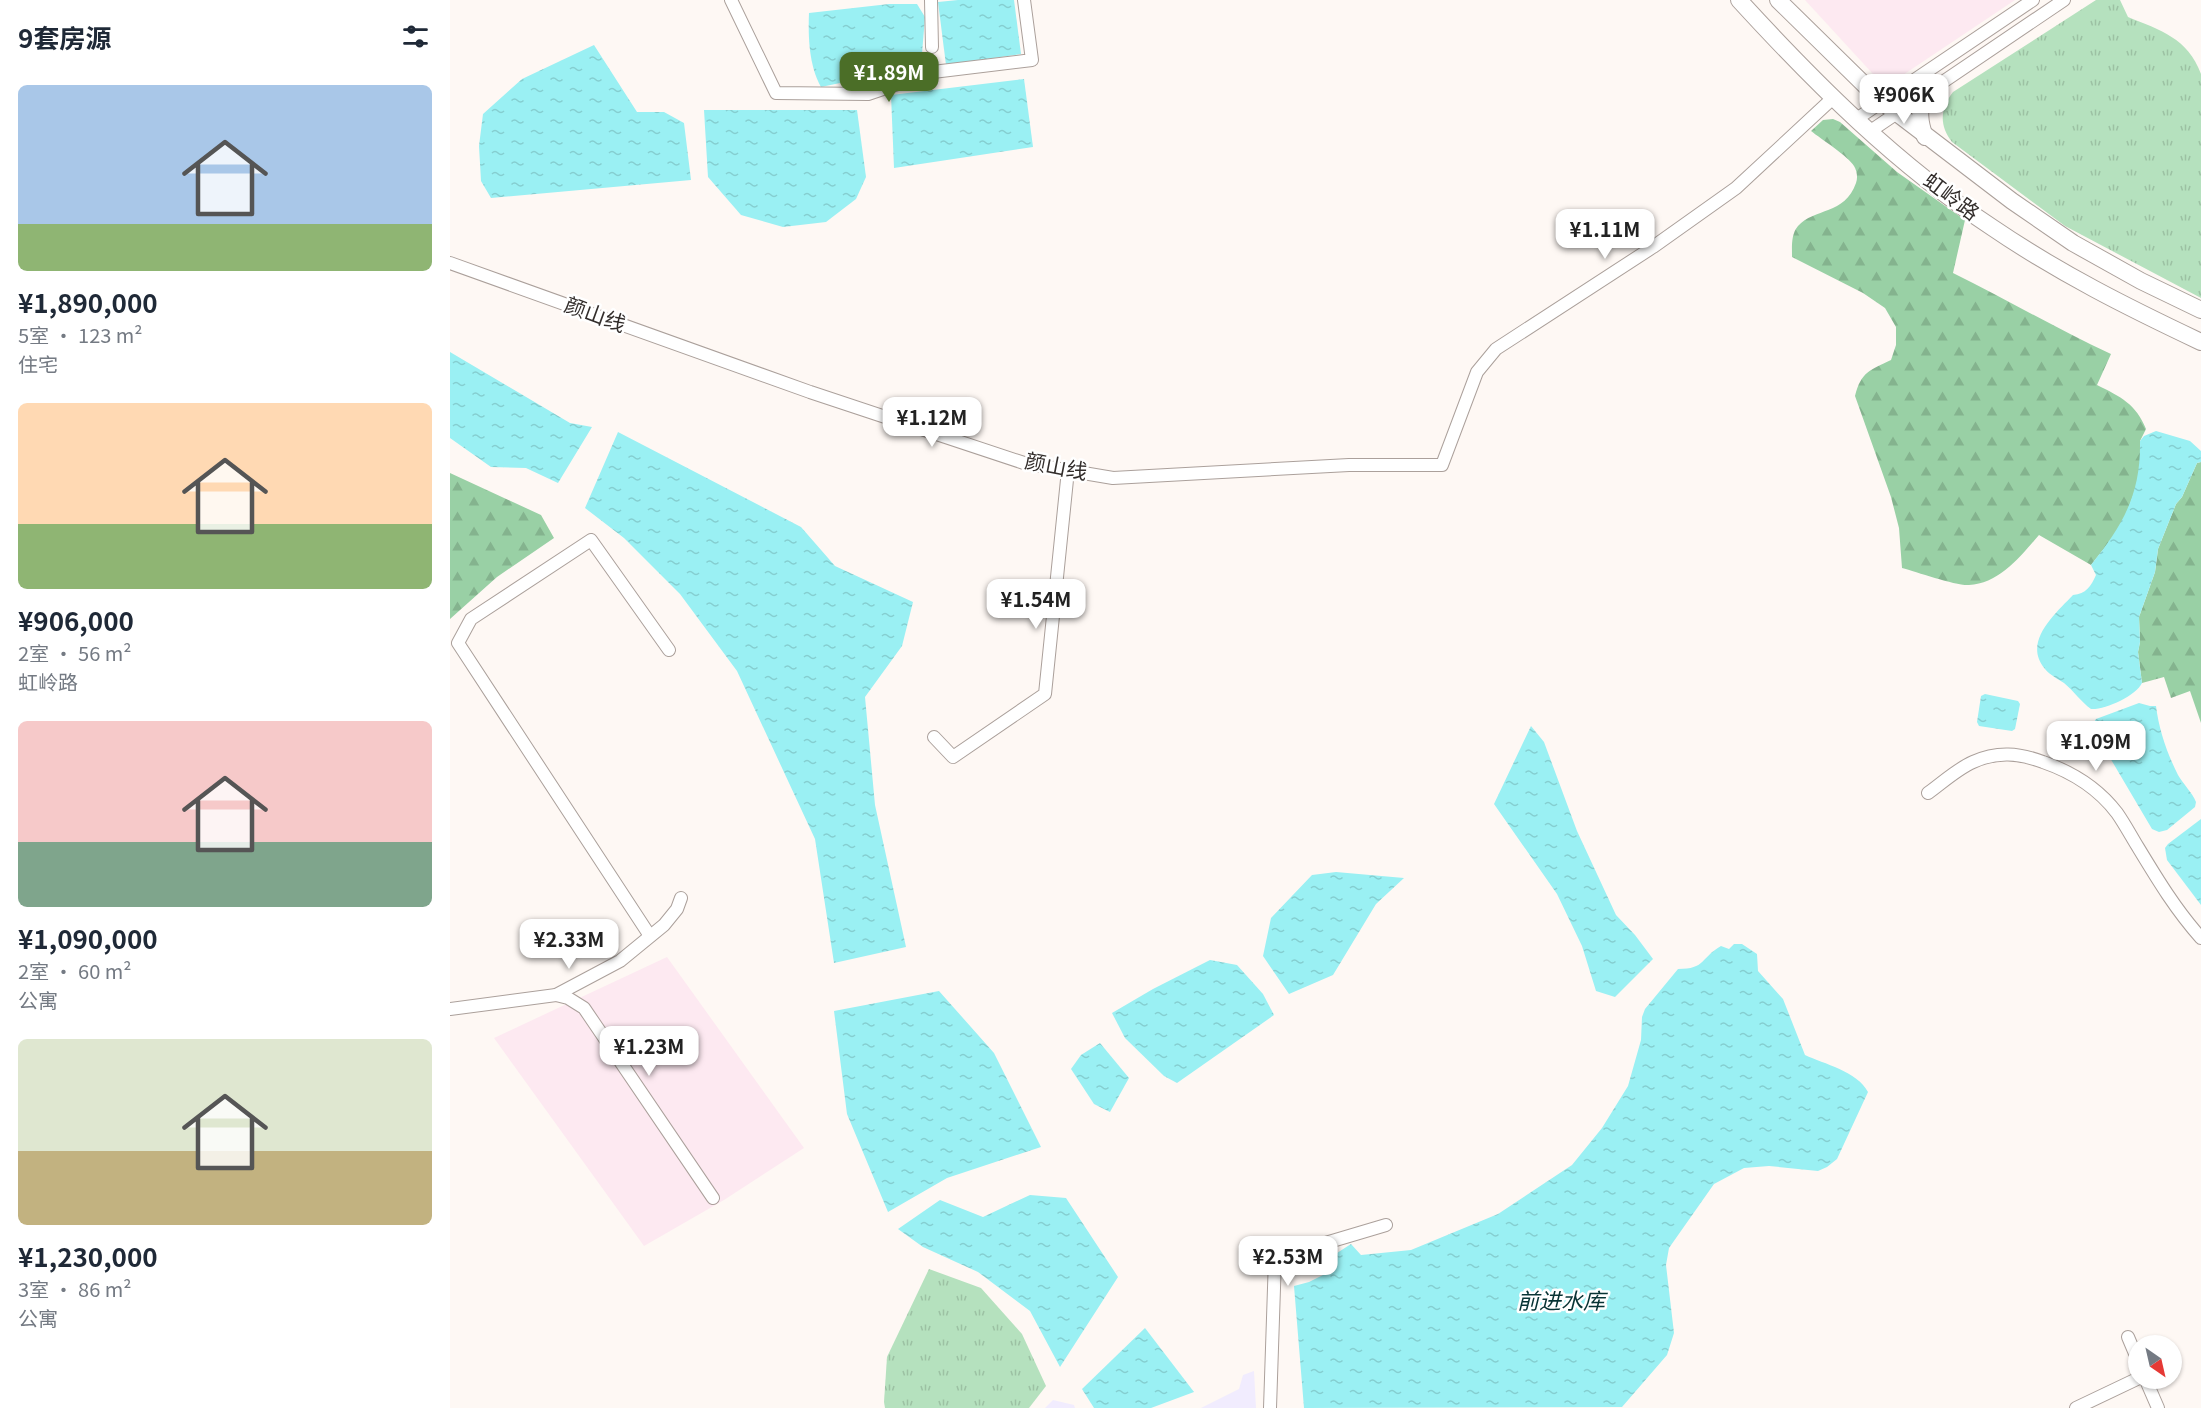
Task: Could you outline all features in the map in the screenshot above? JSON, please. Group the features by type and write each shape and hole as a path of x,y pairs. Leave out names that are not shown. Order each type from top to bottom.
{"main road":[{"name":"虹岭路","path":"1739,0 1855,120 1924,178 1992,228 2058,270 2201,342"},
{"name":"虹岭路","path":"1778,0 1881,101 2012,201 2073,243 2141,281 2201,310"},
{"path":"1923,94 1919,110 1920,123 1925,136"}],"street":[{"path":"731,0 776,93 868,94 933,72 1032,60 1024,0"},
{"path":"931,0 932,47"},
{"path":"1855,120 2033,0"},
{"path":"1869,132 2064,0"},
{"name":"颜山线","path":"450,262 810,392 1024,463 1113,478 1349,465 1442,465 1477,372 1496,349 1653,247 1736,188 1833,98"},
{"path":"934,737 953,757 1045,694 1068,470"},
{"path":"650,936 458,643 471,619 591,540 669,650"},
{"path":"1928,793 1971,762 2002,753 2033,758 2080,778 2100,794 2117,813 2165,893 2201,938"},
{"path":"450,1009 555,995 620,961 664,925 677,909 681,898"},
{"path":"555,995 568,998 584,1008 712,1198"},
{"path":"1270,1408 1275,1258 1386,1225"},
{"path":"2076,1408 2128,1383"},
{"path":"2150,1389 2158,1408"}],"shaded area":[{"path":"1805,0 2015,0 1885,87"},
{"path":"667,957 804,1148 724,1200 644,1246 494,1038"},
{"path":"1254,1371 1256,1408 1201,1408 1239,1389 1243,1375"},
{"path":"1053,1400 1074,1405 1075,1408 1045,1408"}],"green space":[{"path":"2096,0 2120,0 2128,17 2162,31 2181,44 2189,52 2201,74 2201,298 2065,226 1952,142 1945,129 1944,111 1953,92"},
{"path":"1833,119 1840,122 1897,172 1965,220 1953,273 2111,354 2097,385 2127,402 2138,413 2146,429 2140,441 2137,485 2126,515 2114,536 2091,565 2039,535 2008,568 1990,580 1980,583 1969,585 1955,583 1902,568 1899,528 1891,497 1855,396 1860,382 1867,373 1891,360 1896,345 1896,327 1885,308 1863,293 1792,257 1793,236 1798,226 1812,216 1845,201 1857,181 1856,170 1851,162 1811,131 1823,120"},
{"path":"2201,462 2201,723 2190,691 2171,698 2164,677 2142,683 2138,652 2139,617 2155,572 2158,549 2176,504 2182,497 2197,463"},
{"path":"450,473 541,515 554,538 497,577 450,619"},
{"path":"929,1269 981,1288 1022,1334 1046,1386 1029,1408 885,1408 887,1357"}],"water":[{"path":"1014,0 1021,54 946,65 938,2"},
{"path":"889,4 917,4 925,17 921,66 821,87 812,61 809,13"},
{"path":"594,45 637,112 664,112 684,123 691,180 491,198 481,181 479,146 483,114 522,79"},
{"path":"1024,79 1033,147 894,168 891,95"},
{"path":"704,110 857,110 866,177 856,199 826,222 783,227 741,215 708,177"},
{"path":"450,352 570,423 592,427 558,483 526,468 491,467 450,438"},
{"path":"2156,431 2190,441 2201,451 2201,462 2197,463 2182,497 2176,504 2158,549 2155,572 2139,617 2138,652 2142,683 2133,693 2120,701 2091,709 2068,686 2045,669 2039,659 2037,649 2039,639 2050,620 2073,595 2085,591 2092,583 2096,575 2091,565 2112,536 2128,508 2137,477 2140,441 2144,436"},
{"path":"618,432 801,527 835,566 913,602 902,646 865,697 875,805 906,947 834,963 815,839 737,671 680,594 624,538 585,508"},
{"path":"1985,694 2018,701 2020,704 2015,729 2012,731 1979,726 1977,722 1981,696"},
{"path":"2139,703 2156,706 2161,733 2170,758 2196,802 2195,807 2167,830 2159,832 2152,829 2093,729 2096,719"},
{"path":"1531,726 1544,742 1577,831 1616,915 1653,959 1615,997 1596,991 1582,946 1557,894 1494,804"},
{"path":"2201,819 2201,905 2167,860 2165,848"},
{"path":"1336,872 1404,878 1376,904 1333,975 1289,994 1263,956 1271,918 1312,875"},
{"name":"前进水库","path":"1734,944 1742,944 1757,954 1758,971 1783,999 1805,1055 1848,1073 1868,1092 1837,1159 1827,1167 1818,1171 1769,1166 1744,1168 1714,1184 1669,1248 1666,1265 1674,1333 1667,1355 1622,1407 1304,1408 1294,1286 1323,1275 1337,1253 1351,1244 1361,1255 1411,1250 1498,1214 1572,1165 1602,1128 1628,1086 1641,1040 1642,1017 1645,1009 1678,969 1694,967 1714,950 1721,946 1729,949"},
{"path":"1210,960 1237,965 1263,994 1274,1015 1177,1083 1164,1076 1125,1038 1112,1013"},
{"path":"939,991 994,1053 1041,1147 947,1178 888,1212 847,1114 834,1011"},
{"path":"1100,1043 1129,1078 1110,1112 1094,1104 1071,1069 1081,1055"},
{"path":"1030,1195 1066,1198 1118,1277 1060,1367 1030,1311 978,1272 923,1247 898,1229 940,1200 983,1217"},
{"path":"1145,1328 1194,1392 1151,1408 1094,1408 1082,1389"}]}
